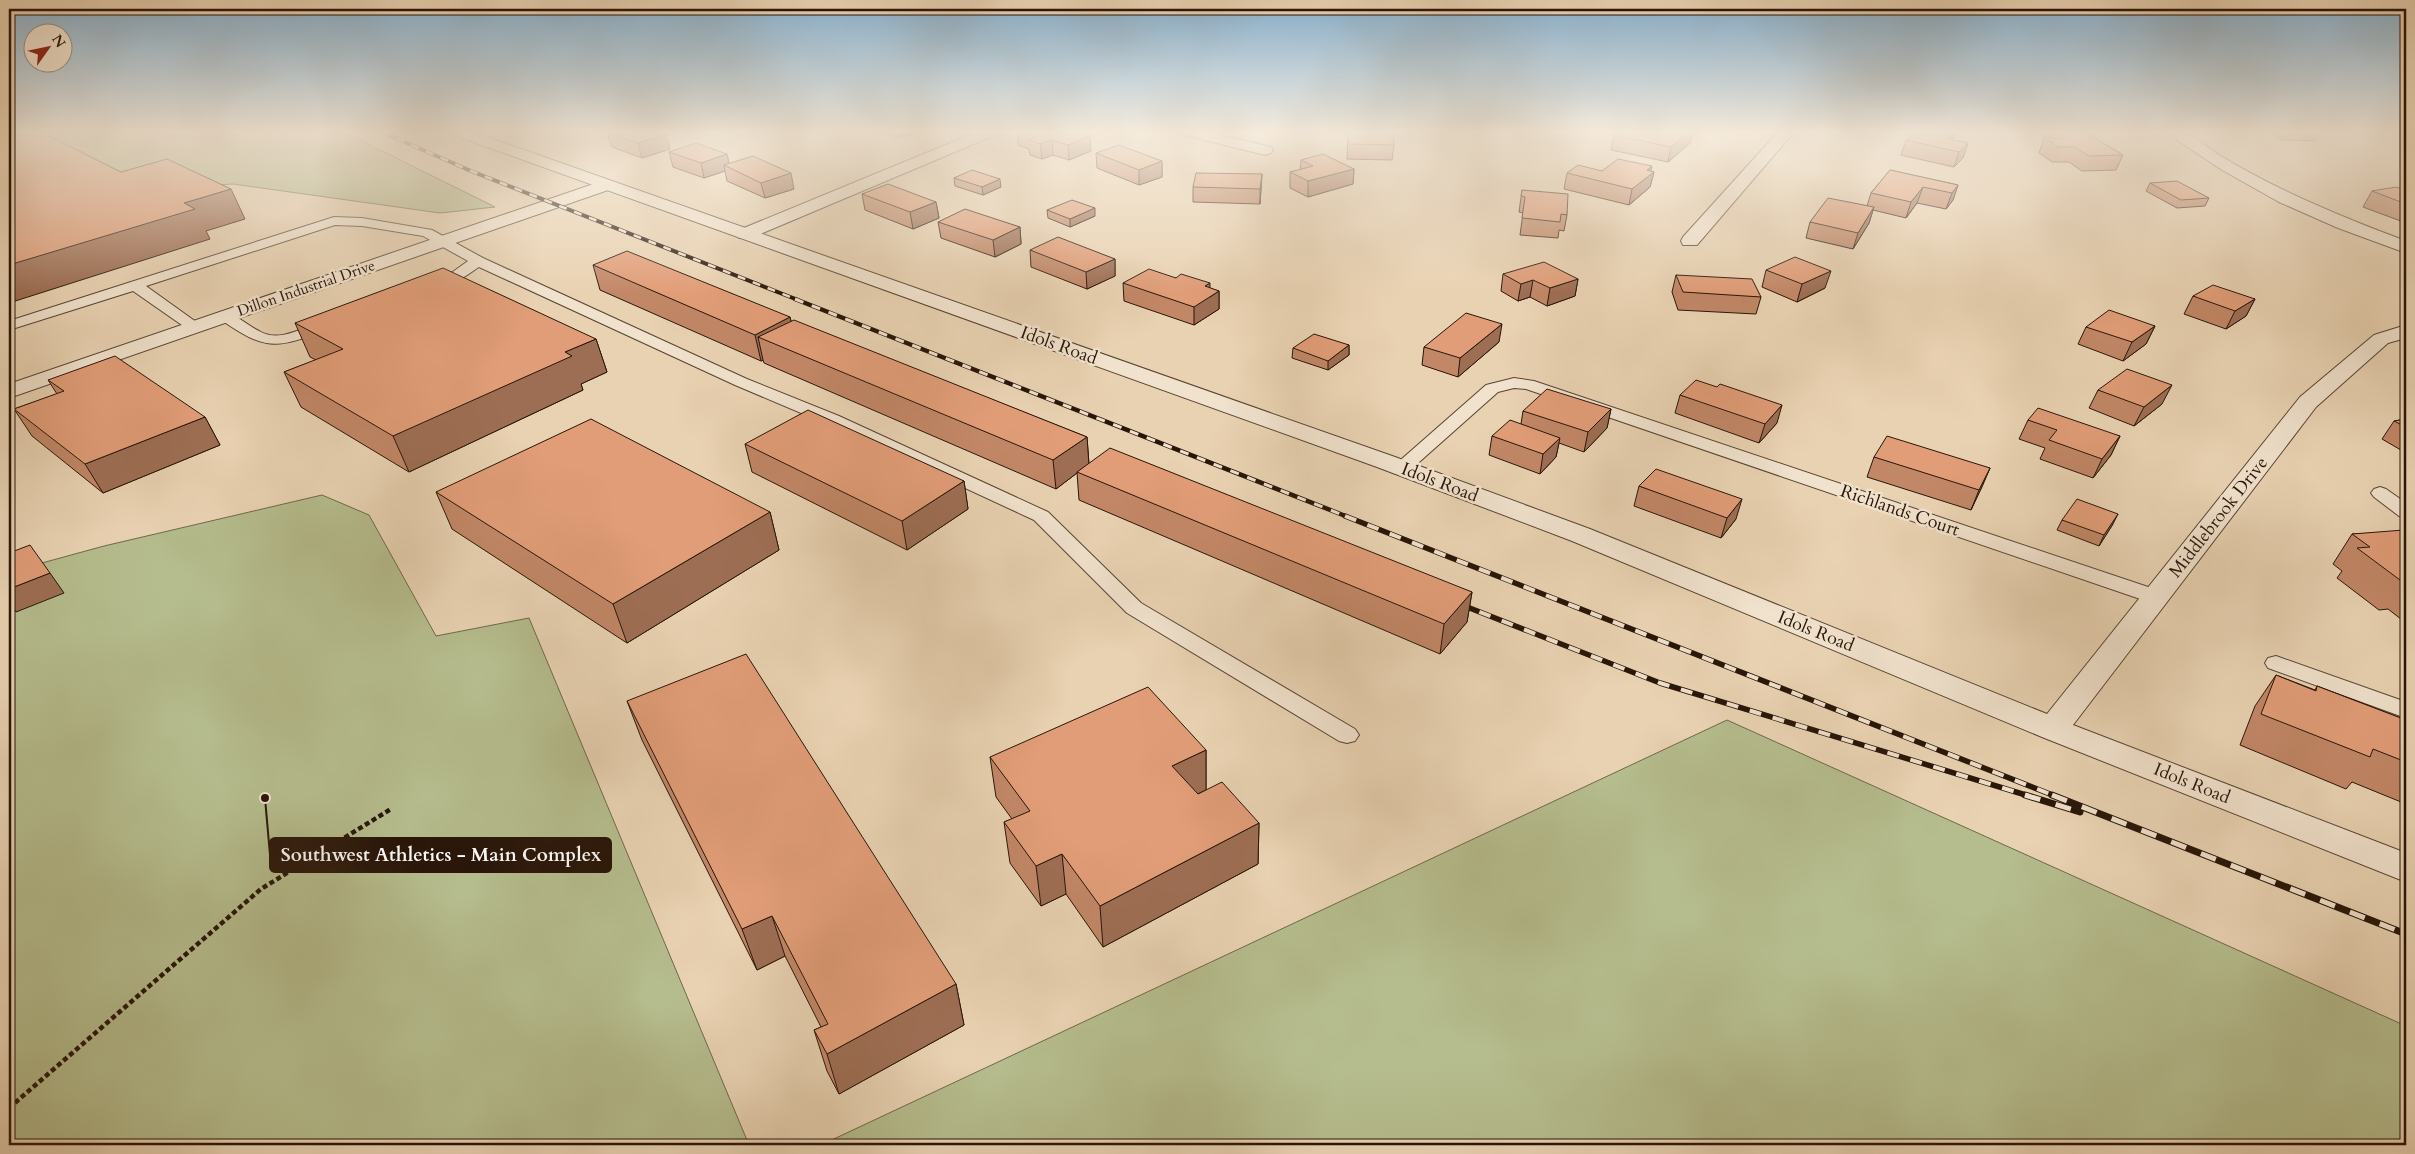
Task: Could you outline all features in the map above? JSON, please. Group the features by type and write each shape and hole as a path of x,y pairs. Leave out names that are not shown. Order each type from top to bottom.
{"street":[{"name":"Dillon Industrial Drive","path":"9,391 441,240 602,186"},
{"name":"Idols Road","path":"607,186 1402,468 1581,535 2054,728 2406,868"},
{"path":"745,234 861,186"},
{"path":"1690,240 1738,186"},
{"path":"2261,186 2284,198 2351,227 2406,247"},
{"name":"Middlebrook Drive","path":"2054,728 2308,402 2381,339 2406,331"}],"lane":[{"path":"9,326 334,221 362,222 427,233 478,261 741,382 833,420 1041,516 1134,608 1347,735"},
{"path":"415,292 452,279 478,261"},
{"path":"135,285 194,327"},
{"path":"225,316 256,338 272,343 341,319"},
{"name":"Richlands Court","path":"1402,468 1492,388 1500,385 1528,384 1645,422 2156,598"},
{"path":"2380,493 2406,512"},
{"path":"2276,663 2406,710"}],"path":[{"path":"9,1108 261,890 391,809"}],"green space":[{"path":"141,186 202,186 150,189"},
{"path":"246,186 452,186 495,207 440,213"},
{"path":"322,495 369,515 436,636 529,618 749,1145 9,1145 9,572 104,546"},
{"path":"1727,720 2406,1026 2406,1145 821,1145"}],"building":[{"path":"9,186 224,186 231,189 184,203 195,209 9,265"},
{"path":"883,186 893,186 936,202 910,212 862,194"},
{"path":"1193,186 1260,186 1260,189"},
{"path":"1619,186 1636,186 1632,189"},
{"path":"1877,186 1957,186 1952,193 1923,187 1911,202 1871,193"},
{"path":"2155,186 2186,186 2209,198 2181,200"},
{"path":"2396,187 2406,190 2406,204 2372,191"},
{"path":"1522,190 1568,194 1567,215 1561,214 1560,222 1522,218 1525,197 1521,196"},
{"path":"1828,198 1874,207 1858,233 1810,222"},
{"path":"1072,200 1095,208 1070,219 1047,210"},
{"path":"965,209 1020,227 993,240 938,222"},
{"path":"1058,237 1115,259 1086,272 1030,250"},
{"path":"627,251 790,317 755,335 593,265"},
{"path":"1795,257 1831,271 1802,284 1766,270"},
{"path":"1544,262 1578,279 1550,288 1533,280 1521,284 1503,274"},
{"path":"443,268 596,339 565,352 572,356 393,436 284,372 343,349 295,323"},
{"path":"1149,269 1176,278 1181,274 1210,283 1205,286 1219,291 1194,307 1123,283"},
{"path":"1676,275 1752,279 1761,297 1683,292"},
{"path":"2213,285 2255,299 2235,311 2193,296"},
{"path":"2109,310 2155,326 2132,342 2086,327"},
{"path":"1466,313 1502,324 1460,358 1424,347"},
{"path":"794,320 1087,437 1053,460 758,337"},
{"path":"1314,334 1349,345 1328,361 1293,348"},
{"path":"115,356 205,417 85,464 14,409 64,391 48,380"},
{"path":"2127,369 2172,385 2144,407 2098,390"},
{"path":"1696,380 1717,387 1720,384 1782,405 1765,424 1680,395"},
{"path":"1547,389 1611,409 1588,432 1523,411"},
{"path":"2038,408 2120,436 2102,459 2049,440 2057,430 2028,420"},
{"path":"808,410 964,481 902,521 745,444"},
{"path":"591,419 770,512 613,604 436,492"},
{"path":"2406,419 2406,427 2394,421"},
{"path":"1510,420 1560,438 1543,454 1492,436"},
{"path":"1887,436 1990,468 1979,490 1874,457"},
{"path":"1110,448 1472,592 1444,624 1077,472"},
{"path":"1656,469 1742,499 1727,518 1639,486"},
{"path":"2077,499 2118,514 2104,535 2062,520"},
{"path":"2404,530 2406,532 2406,579 2400,580 2357,548 2370,547 2352,534"},
{"path":"30,545 50,573 9,589 9,553"},
{"path":"746,654 956,984 827,1054 814,1030 828,1024 772,916 742,929 627,701"},
{"path":"2276,675 2316,691 2317,686 2406,720 2406,762 2373,749 2370,757 2261,714"},
{"path":"1148,687 1206,750 1172,766 1198,794 1222,782 1259,823 1100,906 1062,854 1036,866 1004,822 1030,811 990,757"}],"railway":[{"path":"509,186 798,300"},
{"path":"795,299 1348,517"},
{"path":"1345,516 2055,796"},
{"path":"1457,603 1660,683 2029,796"},
{"path":"2025,795 2080,812"},
{"path":"2052,795 2406,934"}],"place":[{"name":"Southwest Athletics - Main Complex","path":"265,798"}]}
